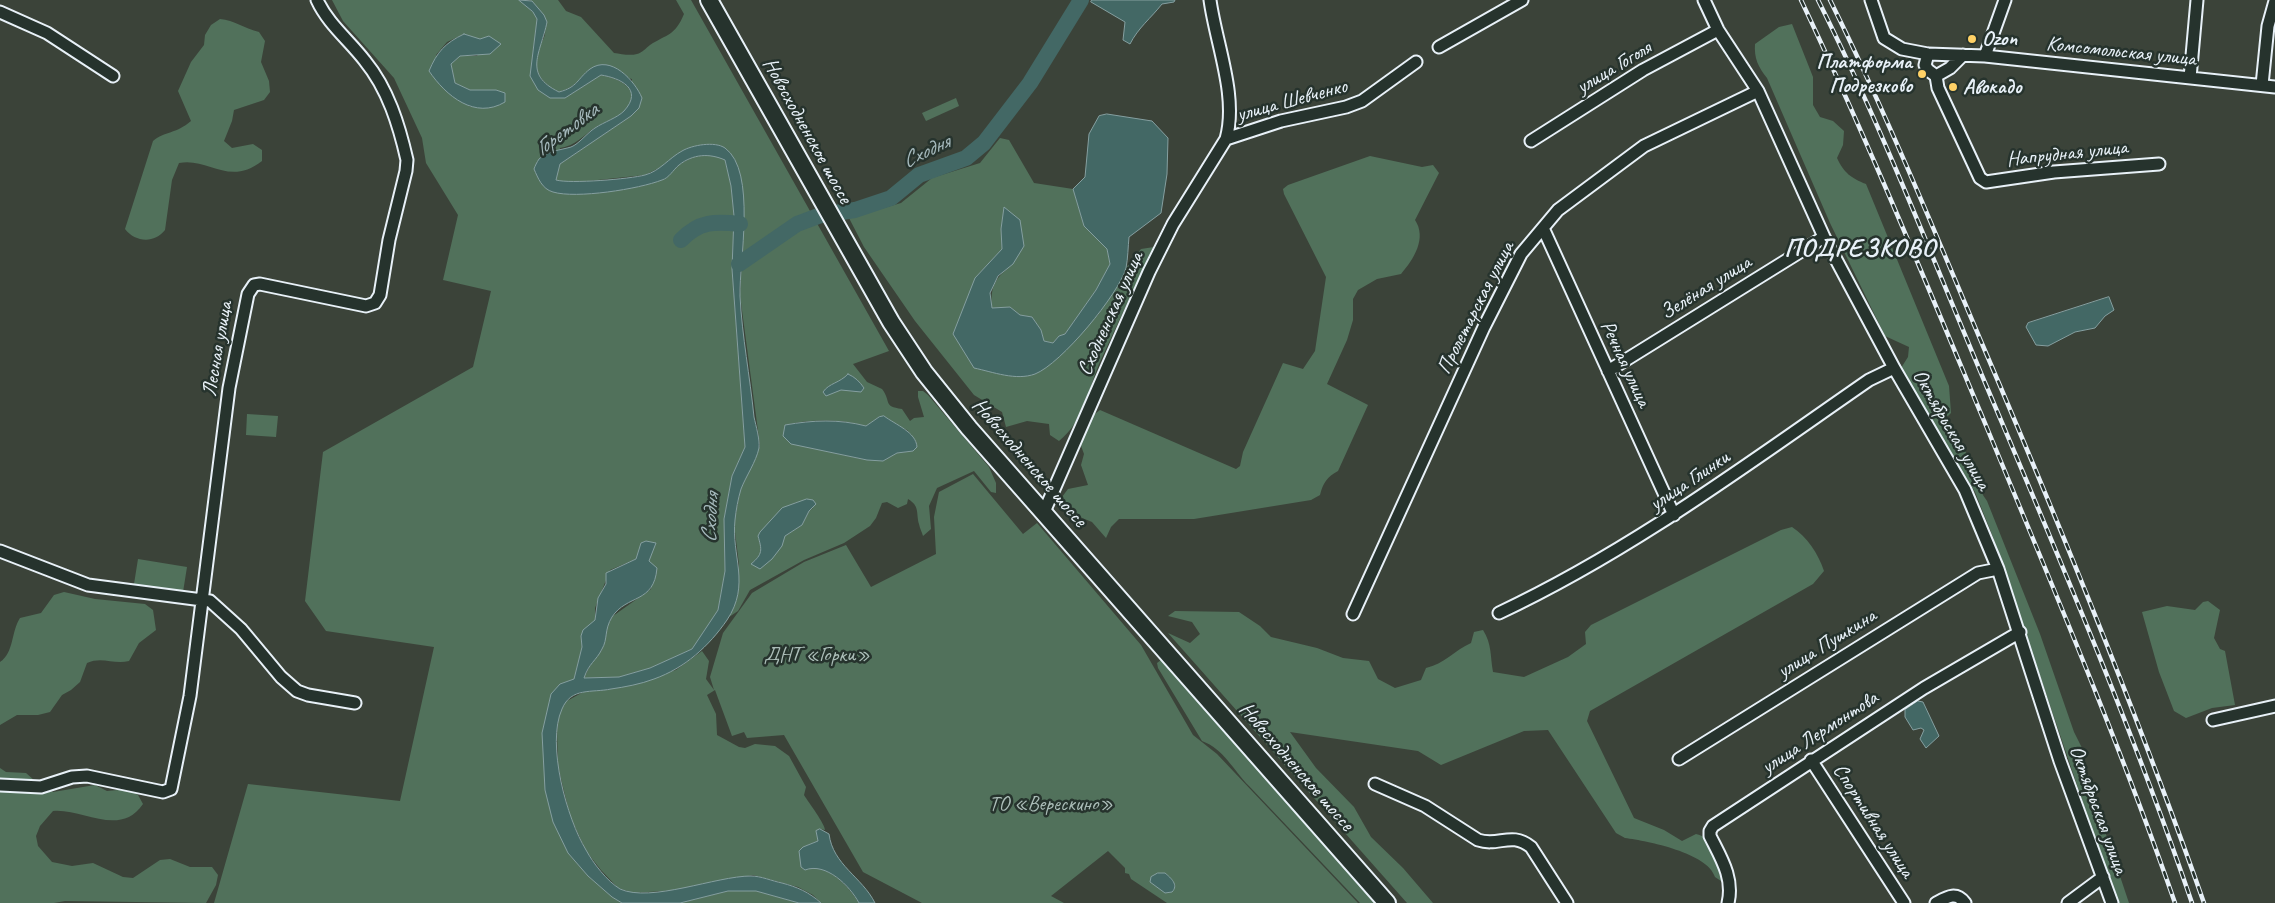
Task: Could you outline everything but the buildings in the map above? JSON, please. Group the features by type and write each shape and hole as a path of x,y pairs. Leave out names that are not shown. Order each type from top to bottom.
{"main road":[{"name":"Новосходненское шоссе","path":"709,0 891,322 924,372 969,428 1387,903"}],"street":[{"name":"Лесная улица","path":"0,785 41,787 72,777 87,776 163,792 168,792 173,786 190,696 229,388 248,294 254,285 260,284 366,306 374,303 380,295 389,240 406,171 403,142 387,96 365,60 328,18 316,0"},
{"path":"1210,0 1229,98 1230,126 1226,139"},
{"path":"1439,47 1522,0"},
{"name":"Октябрьская улица","path":"1704,0 1718,30 1758,91 1824,237 1894,368 1965,490 1998,569 2020,632 2060,761 2112,903"},
{"name":"Комсомольская улица","path":"1871,0 1884,38 1902,49 1928,54 1985,56 2275,87"},
{"path":"1985,56 2005,0"},
{"path":"2190,78 2197,0"},
{"path":"2262,85 2268,26 2275,1"},
{"path":"0,12 47,33 113,76"},
{"name":"улица Гоголя","path":"1531,141 1644,70 1718,30"},
{"path":"1928,54 1925,65 1936,76 1950,68 1963,55"},
{"name":"улица Шевченко","path":"1226,139 1281,121 1346,107 1362,101 1416,62"},
{"name":"Напрудная улица","path":"1936,76 1938,88 1980,178 1986,182 2054,172 2159,164"},
{"name":"Пролетарская улица","path":"1353,614 1484,327 1522,254 1558,210 1644,146 1758,91"},
{"name":"Сходненская улица","path":"1044,512 1149,272 1173,224 1226,139"},
{"name":"Речная улица","path":"1543,228 1674,515"},
{"name":"Зелёная улица","path":"1608,372 1824,237"},
{"name":"улица Глинки","path":"1499,613 1568,579 1674,515 1869,380 1894,368"},
{"path":"0,551 88,585 203,599 219,607 241,629 281,677 297,691 308,695 355,703"},
{"name":"улица Пушкина","path":"1679,759 1978,573 1998,569"},
{"name":"улица Лермонтова","path":"1728,903 1731,891 1730,881 1710,836 1710,831 1812,760 1924,688 2020,632"},
{"path":"2213,720 2275,706"},
{"name":"Спортивная улица","path":"1812,760 1904,903"},
{"path":"1374,784 1425,806 1478,840 1486,843 1512,838 1526,843 1531,847 1567,903"},
{"path":"2068,903 2103,877"},
{"path":"1936,903 1952,895 1958,896 1965,903"}],"green space":[{"path":"332,0 519,0 534,12 537,19 530,76 565,98 601,75 622,82 631,92 630,105 624,112 596,127 575,143 560,148 552,192 592,193 642,186 665,179 680,164 693,157 712,154 725,160 731,186 734,216 732,269 745,447 732,476 724,519 725,571 718,610 692,649 650,668 619,677 584,678 594,658 602,650 605,629 613,616 651,589 652,566 649,561 651,552 640,548 636,559 610,570 595,608 595,620 581,636 582,647 574,679 561,684 542,733 568,853 588,876 612,897 622,903 214,903 248,784 400,801 434,647 326,631 305,601 323,452 473,367 491,291 443,280 458,215 426,163 422,138 394,78 343,21","holes":["464,34 480,40 489,36 477,56 460,56 451,64 455,83 470,90 496,90 470,107 436,55 447,42"]},
{"path":"530,0 558,0 566,11 581,17 614,53 634,55 641,53 650,45 674,31 684,14 676,0 691,0 889,351 853,364 867,382 882,389 890,405 902,409 910,421 914,418 924,417 918,391 923,391 928,395 989,467 996,483 996,493 991,492 974,471 937,488 929,506 931,529 923,536 919,526 916,507 912,502 908,499 907,504 898,508 887,502 882,503 876,518 870,526 844,543 804,560 750,590 738,611 729,617 737,596 739,564 734,524 740,491 760,446 740,295 743,243 738,170 712,144 682,151 665,165 645,175 569,183 556,180 560,164 631,116 632,79 590,69 568,88 559,92 553,89 540,77 536,66 537,52 545,34 544,15","holes":["879,417 907,430 916,442 913,451 897,453 883,461 861,459 798,445 785,425 826,421 866,426","797,502 813,508 809,511 802,525 785,536 772,559 751,564 761,552 762,549 759,542 779,512"]},
{"path":"220,19 259,32 265,41 261,62 269,81 270,92 264,100 234,110 224,141 232,148 253,144 262,150 262,161 250,168 239,171 219,170 190,162 179,163 172,180 165,230 156,238 139,239 125,229 153,141 191,121 178,91 191,62 204,45 205,35 211,25"},
{"path":"1792,24 1813,77 1813,105 1820,117 1833,121 1844,131 1843,145 1837,158 1842,168 1848,174 1866,184 1949,386 1951,413 1948,416 1944,415 1945,420 1968,457 2040,634 2074,732 2083,750 2083,766 2129,903 2117,903 1993,537 1975,492 1901,368 1908,357 1909,347 1885,336 1830,223 1767,78 1757,62 1755,44 1779,27"},
{"path":"956,98 959,106 926,121 922,113"},
{"path":"1000,138 1009,140 1034,183 1073,189 1084,226 1107,249 1110,264 1096,290 1065,334 1059,336 1053,343 1044,341 1041,330 1032,317 1020,315 1010,307 992,309 992,294 995,283 1013,264 1004,208 1001,229 1002,249 975,278 1011,376 1098,315 1126,268 1141,249 1154,247 1099,364 1079,415 1074,425 1059,441 1050,435 1049,424 1027,421 1006,427 1002,412 974,395 915,321 864,247 849,218 901,203 932,178 980,163"},
{"path":"1370,156 1422,167 1433,165 1439,173 1415,220 1420,234 1417,248 1410,262 1401,274 1377,279 1358,290 1353,299 1353,320 1347,340 1327,384 1368,405 1338,471 1326,481 1320,495 1311,500 1194,519 1119,519 1111,527 1106,538 1092,522 1063,508 1062,497 1068,489 1088,485 1081,465 1084,454 1080,443 1092,416 1100,410 1236,469 1240,466 1243,452 1283,363 1303,369 1315,351 1326,277 1283,189 1288,185"},
{"path":"247,414 278,416 276,437 246,435"},
{"path":"973,474 1023,534 1037,523 1141,645 1193,735 1217,754 1358,903 1167,903 1131,879 1129,874 1125,873 1125,868 1108,851 1051,896 1064,903 922,903 863,872 784,735 747,738 744,732 732,736 715,690 707,695 716,714 717,735 739,747 745,748 755,744 775,746 789,756 806,787 804,795 820,818 825,830 820,829 818,841 803,847 801,867 805,870 813,868 829,872 843,883 859,903 821,903 813,895 798,887 753,875 678,890 633,893 618,888 601,870 586,851 570,816 558,766 557,731 559,714 565,702 587,690 607,690 676,670 702,651 709,661 706,679 714,690 710,677 723,633 752,593 804,562 846,545 871,587 936,554 934,517 939,492"},
{"path":"1792,527 1811,546 1819,558 1824,571 1813,584 1590,711 1587,721 1634,818 1664,830 1682,841 1696,834 1703,837 1708,841 1716,854 1724,883 1715,877 1710,869 1701,861 1690,855 1662,845 1625,838 1616,833 1548,730 1524,731 1441,765 1418,751 1290,732 1316,768 1354,807 1371,837 1403,868 1433,903 1407,903 1168,633 1190,643 1200,634 1192,622 1168,616 1175,611 1239,612 1260,626 1271,637 1317,648 1343,658 1369,661 1378,679 1395,688 1421,680 1426,668 1444,660 1471,643 1474,632 1483,630 1489,645 1493,672 1524,677 1568,657 1586,644 1585,632 1591,625 1781,530"},
{"path":"138,559 187,567 183,592 134,584"},
{"path":"64,592 95,599 145,604 153,610 156,630 139,643 129,661 98,660 87,663 80,682 62,695 50,712 38,715 17,715 0,725 0,662 8,653 17,624 20,618 41,613 54,595"},
{"path":"2208,601 2220,610 2214,638 2220,649 2225,651 2235,705 2212,708 2186,718 2174,711 2159,672 2142,612 2167,606 2195,610 2203,602"},
{"path":"1161,660 1376,903 1360,903 1222,755 1202,741 1158,668 1157,663"},
{"path":"0,768 6,772 26,773 43,788 53,792 95,785 107,791 129,789 138,795 143,804 134,814 123,819 112,820 64,811 53,811 40,826 36,836 38,846 52,862 72,866 93,863 123,877 133,878 160,860 170,859 190,867 212,867 218,875 216,885 206,903 65,901 54,903 0,903"},
{"path":"728,891 756,891 799,903 680,903"}],"water":[{"path":"519,0 532,1 544,15 547,22 538,53 537,70 541,78 548,85 559,92 565,90 574,85 590,69 598,65 606,65 614,67 628,77 642,98 639,108 631,116 560,164 556,180 600,180 645,175 655,171 686,149 704,145 715,145 725,148 735,160 741,176 744,196 740,296 742,326 759,448 741,489 736,512 734,533 739,582 738,594 734,607 720,630 695,655 676,669 638,684 576,694 566,702 558,724 556,741 561,781 572,820 592,860 605,877 620,889 649,893 737,877 755,876 798,888 821,903 799,903 756,891 728,891 680,903 622,903 612,897 588,876 568,853 553,822 545,790 542,733 551,694 560,684 574,679 582,647 581,636 583,630 595,620 598,598 606,584 606,573 636,559 641,543 646,541 656,543 649,561 657,568 651,588 618,610 612,617 604,645 584,678 619,677 650,668 692,649 718,610 725,571 724,519 732,476 745,447 732,269 734,216 731,186 725,160 713,156 695,157 684,161 664,179 623,190 592,194 563,194 549,191 541,183 534,169 539,159 550,152 574,146 595,128 624,111 632,97 631,91 622,82 601,75 565,98 550,98 538,90 530,76 537,19 533,12"},
{"path":"1092,0 1175,0 1174,2 1162,4 1130,44 1123,40 1125,22 1091,2"},
{"path":"464,34 480,39 489,36 501,44 490,54 460,56 451,64 455,83 470,90 496,90 505,93 505,102 494,107 483,108 472,107 462,103 444,89 429,71 442,49"},
{"path":"1107,114 1152,121 1168,138 1167,174 1161,213 1129,237 1126,268 1121,280 1088,327 1046,368 1035,374 1020,377 974,368 953,334 975,278 1002,249 1001,229 1004,207 1020,220 1024,246 1013,264 998,276 990,293 992,308 1010,307 1020,315 1032,317 1041,330 1044,341 1053,343 1059,336 1065,334 1096,290 1110,264 1107,249 1084,226 1073,189 1085,177 1089,134 1099,116"},
{"path":"2109,297 2114,310 2105,316 2095,328 2075,332 2048,346 2036,345 2026,327 2028,323"},
{"path":"848,374 855,378 864,388 861,392 841,390 826,396 823,392 825,389"},
{"path":"884,416 905,429 913,437 917,447 913,451 897,453 883,461 867,460 791,444 783,436 785,425 826,421 866,426 879,417"},
{"path":"807,499 813,500 816,504 809,511 802,525 785,536 782,546 772,559 760,569 751,564 760,554 758,536 760,532 782,508"},
{"path":"1918,701 1923,702 1939,736 1926,748 1920,739 1924,730 1921,728 1913,730 1905,717 1905,710"},
{"path":"820,829 829,834 836,854 842,863 863,886 875,903 859,903 850,890 829,872 813,868 805,870 801,867 799,851 803,847 818,841 816,831"},
{"path":"1158,873 1165,873 1172,879 1175,887 1172,892 1165,893 1150,882 1151,877"}],"waterway":[{"name":"Сходня","path":"739,264 797,224 821,215 855,210 891,198 919,175 966,158 984,143 1030,83 1081,0"},
{"path":"681,240 694,229 708,224 740,224"}],"railway":[{"path":"1801,0 1897,213 2036,546 2108,723 2175,903"},
{"path":"1818,0 1864,96 2069,582 2121,710 2192,903"},
{"path":"1830,0 1871,85 2042,484 2126,693 2204,903"}],"place":[{"name":"Ozon","path":"1972,39"},
{"name":"Платформа Подрезково","path":"1922,74"},
{"name":"Авокадо","path":"1953,87"}],"district":[{"name":"ПОДРЕЗКОВО","path":"1860,249"}],"water label":[{"name":"Горетовка","path":"567,130"}],"park label":[{"name":"ДНТ «Горки»","path":"817,655"},
{"name":"ТО «Верескино»","path":"1051,804"}]}
